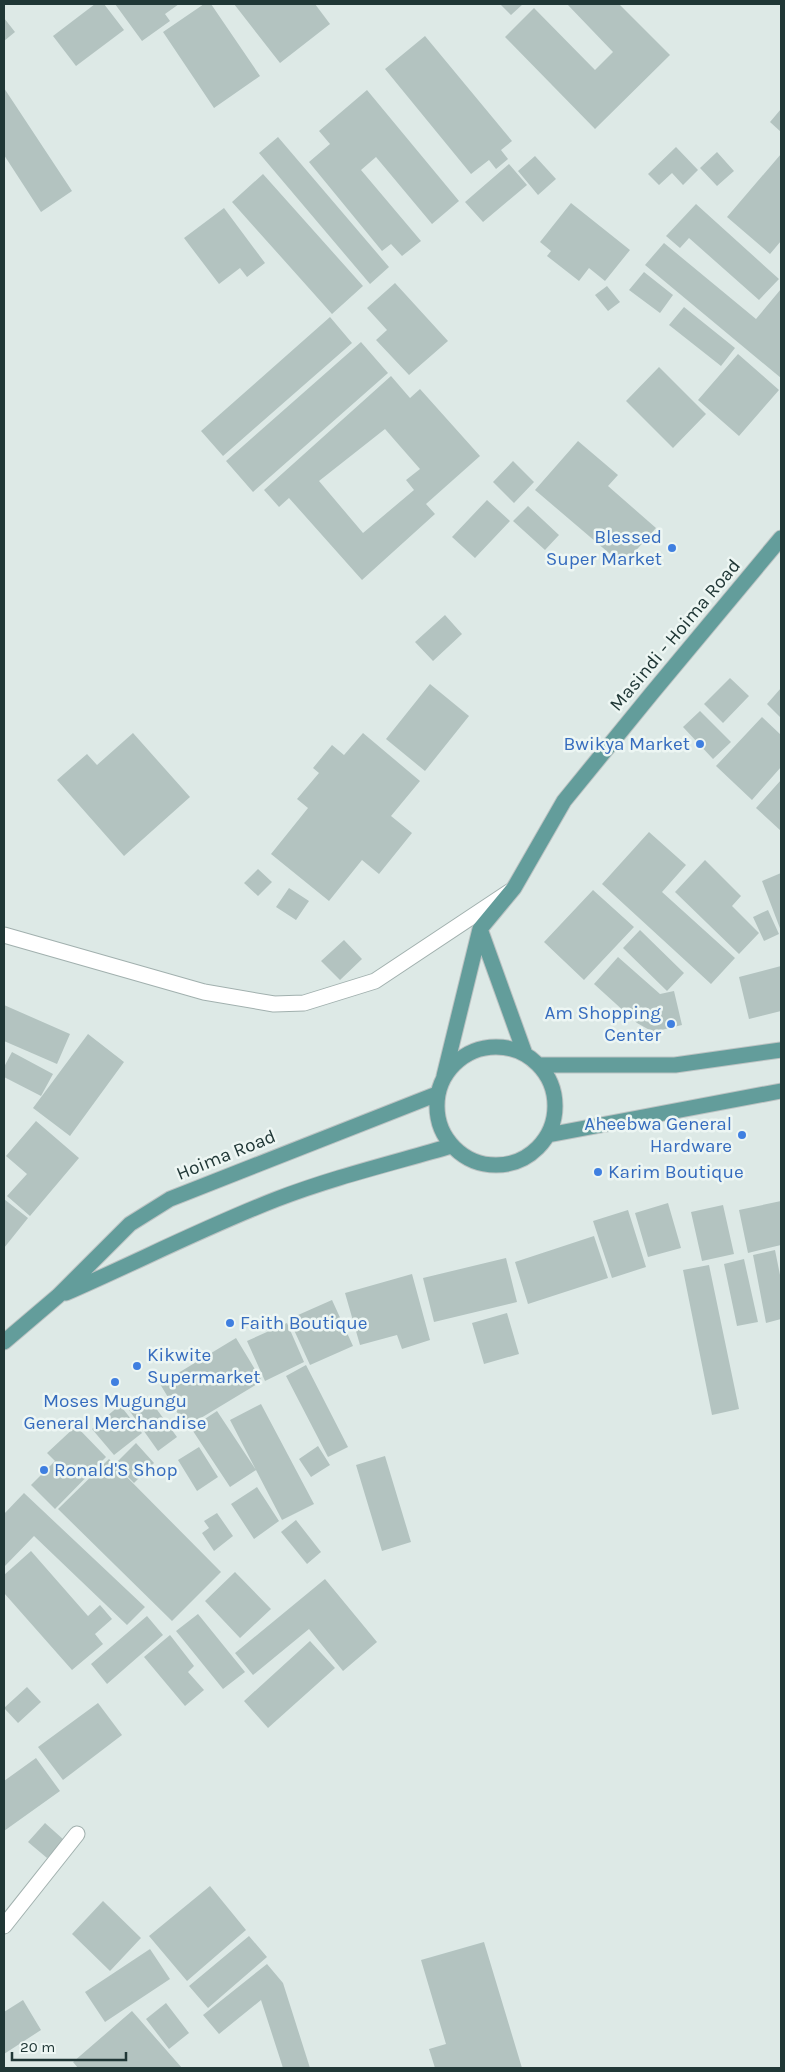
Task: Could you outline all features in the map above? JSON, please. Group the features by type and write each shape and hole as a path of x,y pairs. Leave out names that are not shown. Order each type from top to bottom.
{"main road":[{"name":"Masindi - Hoima Road","path":"444,1076 480,929 514,888 564,801 781,538"},
{"path":"480,929 525,1054"},
{"path":"489,1046 508,1047 525,1054 540,1065 550,1080 555,1099 554,1117 548,1135 536,1150 520,1159 502,1165 484,1164 466,1158 451,1146 441,1130 436,1112 437,1094 444,1076 456,1062 471,1051 489,1046"},
{"path":"540,1065 675,1065 781,1050"},
{"path":"548,1135 781,1091"},
{"name":"Hoima Road","path":"4,1342 58,1296 130,1224 170,1199 437,1094"},
{"name":"Hoima Road","path":"58,1296 133,1263 198,1231 280,1198 451,1146"}],"street":[{"path":"4,934 204,992 274,1004 304,1003 375,981 514,888"},
{"path":"4,1926 77,1834"}],"building":[{"path":"95,4 104,4 124,30 76,66 53,36"},
{"path":"115,4 179,4 165,14 170,21 142,41"},
{"path":"204,4 211,4 260,76 214,108 163,32"},
{"path":"234,4 315,4 330,24 280,63"},
{"path":"500,4 523,4 511,15"},
{"path":"567,4 619,4 670,55 595,129 505,37 534,8 595,70 613,52"},
{"path":"4,18 15,32 4,41"},
{"path":"425,36 512,141 501,150 508,159 496,169 489,160 471,174 385,69"},
{"path":"4,88 72,191 41,212 4,155"},
{"path":"367,90 459,201 432,224 376,157 361,170 421,241 402,256 391,244 382,251 309,162 330,144 319,131"},
{"path":"781,109 781,132 770,122"},
{"path":"278,137 389,267 370,284 259,153"},
{"path":"676,147 698,170 683,185 672,173 659,185 648,174"},
{"path":"717,152 734,171 717,186 700,168"},
{"path":"781,154 781,241 770,254 727,217"},
{"path":"535,156 556,179 538,195 518,171"},
{"path":"509,164 527,185 483,222 465,202"},
{"path":"263,174 363,286 332,314 232,202"},
{"path":"571,203 630,250 605,281 589,268 579,281 547,256 551,251 540,242"},
{"path":"696,204 779,279 759,300 689,238 680,248 666,236"},
{"path":"224,208 265,263 247,277 240,268 219,284 184,238"},
{"path":"664,243 756,319 781,289 781,378 645,265"},
{"path":"644,272 673,295 660,313 629,290"},
{"path":"395,283 448,341 409,375 376,340 387,330 367,308"},
{"path":"607,286 620,302 608,311 595,295"},
{"path":"684,307 735,348 721,366 669,325"},
{"path":"330,317 352,343 223,456 201,431"},
{"path":"361,342 388,373 253,492 226,461"},
{"path":"738,354 779,390 739,436 698,400"},
{"path":"659,367 706,414 673,448 626,401"},
{"path":"391,376 410,398 420,389 480,456 426,504 435,514 362,580 289,498 279,507 264,490","holes":["385,429 420,469 406,480 414,490 363,533 319,481"]},
{"path":"578,441 618,475 608,486 656,528 623,565 535,490"},
{"path":"513,461 534,482 514,503 493,482"},
{"path":"487,500 510,521 475,558 452,537"},
{"path":"528,506 559,535 545,550 513,521"},
{"path":"445,615 462,634 433,661 415,642"},
{"path":"730,678 749,696 723,723 704,704"},
{"path":"430,684 469,716 425,771 386,739"},
{"path":"781,688 781,718 767,704"},
{"path":"700,711 731,742 713,759 683,727"},
{"path":"762,717 781,735 781,767 752,800 716,766"},
{"path":"133,733 190,797 124,856 57,780 87,754 97,765"},
{"path":"363,733 420,781 391,816 412,833 379,874 362,860 329,901 271,854 308,808 297,799 319,773 313,768 332,745 344,755"},
{"path":"781,780 781,831 756,808"},
{"path":"649,832 686,865 662,892 735,958 711,984 602,884"},
{"path":"705,860 741,896 732,906 759,933 739,954 675,892"},
{"path":"258,869 272,882 258,896 244,883"},
{"path":"781,873 781,931 762,881"},
{"path":"289,888 309,901 296,920 276,907"},
{"path":"593,890 634,927 584,980 544,942"},
{"path":"768,910 779,934 764,941 753,917"},
{"path":"640,930 684,973 667,991 623,948"},
{"path":"344,940 362,959 340,980 321,961"},
{"path":"618,957 660,994 674,991 682,1025 653,1032 637,1023 594,984"},
{"path":"781,966 781,1011 749,1019 739,977"},
{"path":"4,1005 70,1034 57,1064 4,1041"},
{"path":"88,1034 124,1062 70,1136 33,1108"},
{"path":"12,1052 53,1074 41,1096 4,1077 4,1067"},
{"path":"36,1121 79,1158 30,1216 7,1196 27,1174 6,1156"},
{"path":"4,1199 28,1218 4,1248"},
{"path":"781,1201 781,1245 748,1253 739,1210"},
{"path":"668,1203 681,1248 648,1257 635,1213"},
{"path":"723,1205 734,1254 702,1261 691,1212"},
{"path":"628,1210 646,1267 612,1278 593,1221"},
{"path":"594,1236 608,1278 528,1304 515,1262"},
{"path":"775,1250 781,1280 781,1319 766,1323 753,1255"},
{"path":"506,1258 517,1302 434,1322 423,1278"},
{"path":"744,1259 758,1322 737,1326 724,1264"},
{"path":"709,1265 739,1409 712,1415 683,1270"},
{"path":"412,1274 430,1340 402,1349 397,1335 360,1345 345,1293"},
{"path":"332,1300 353,1346 310,1365 289,1319"},
{"path":"507,1313 519,1354 484,1364 472,1323"},
{"path":"287,1323 304,1362 265,1381 247,1341"},
{"path":"236,1338 262,1381 186,1427 160,1384"},
{"path":"306,1365 348,1447 328,1457 286,1376"},
{"path":"147,1396 177,1437 158,1451 129,1410"},
{"path":"261,1404 314,1504 282,1520 230,1420"},
{"path":"120,1405 142,1433 114,1455 92,1429"},
{"path":"217,1411 256,1470 230,1487 191,1428"},
{"path":"76,1426 106,1457 55,1509 31,1485 55,1461 47,1453"},
{"path":"136,1443 154,1463 134,1483 115,1464"},
{"path":"318,1446 330,1465 311,1477 299,1459"},
{"path":"199,1447 218,1477 197,1491 178,1460"},
{"path":"385,1456 411,1542 382,1551 356,1465"},
{"path":"109,1459 221,1572 172,1621 58,1509"},
{"path":"257,1487 279,1521 254,1539 231,1504"},
{"path":"24,1493 145,1607 127,1625 34,1536 4,1567 4,1514"},
{"path":"217,1513 233,1536 214,1551 202,1533 209,1528 204,1521"},
{"path":"296,1520 321,1552 307,1564 281,1532"},
{"path":"31,1551 88,1616 100,1605 112,1619 95,1634 103,1644 72,1670 4,1593 4,1575"},
{"path":"235,1572 271,1609 240,1638 205,1601"},
{"path":"325,1579 377,1642 343,1671 309,1629 253,1675 235,1653"},
{"path":"198,1614 245,1672 223,1689 176,1631"},
{"path":"147,1616 163,1635 107,1684 91,1664"},
{"path":"170,1635 194,1666 188,1672 204,1690 185,1706 144,1657"},
{"path":"310,1641 335,1668 268,1728 244,1701"},
{"path":"27,1687 41,1702 18,1723 4,1708"},
{"path":"98,1703 122,1735 63,1780 38,1747"},
{"path":"36,1758 60,1791 4,1831 4,1781"},
{"path":"45,1823 64,1840 47,1858 28,1842"},
{"path":"210,1886 246,1930 187,1981 149,1936"},
{"path":"103,1901 141,1938 110,1971 72,1934"},
{"path":"249,1936 267,1957 208,2008 189,1986"},
{"path":"484,1942 522,2068 435,2068 429,2049 446,2044 421,1960"},
{"path":"150,1949 170,1979 105,2022 85,1992"},
{"path":"267,1964 283,1983 310,2068 283,2068 261,2000 219,2034 203,2015"},
{"path":"23,2000 41,2030 4,2054 4,2012"},
{"path":"166,2003 189,2033 169,2049 146,2019"},
{"path":"132,2011 182,2068 78,2068 73,2062"}],"place":[{"name":"Blessed Super Market","path":"672,548"},
{"name":"Bwikya Market","path":"700,744"},
{"name":"Am Shopping Center","path":"671,1024"},
{"name":"Aheebwa General Hardware","path":"742,1135"},
{"name":"Karim Boutique","path":"598,1172"},
{"name":"Faith Boutique","path":"230,1323"},
{"name":"Kikwite Supermarket","path":"137,1366"},
{"name":"Moses Mugungu General Merchandise","path":"115,1382"},
{"name":"Ronald'S Shop","path":"44,1470"}]}
